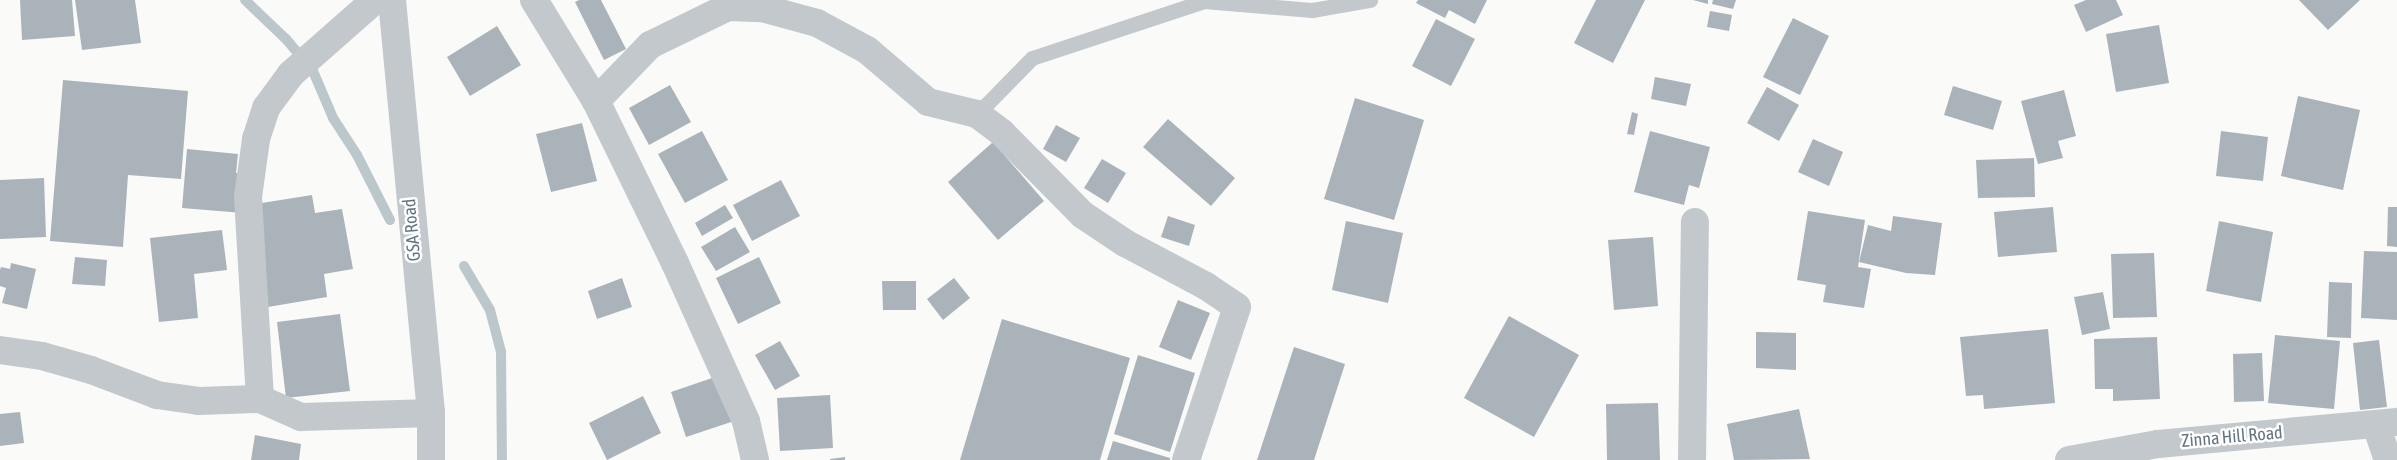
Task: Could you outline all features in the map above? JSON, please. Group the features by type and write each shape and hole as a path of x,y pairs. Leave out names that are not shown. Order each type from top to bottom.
{"street":[{"path":"260,399 248,197 256,140 266,108 291,74 375,0"},
{"name":"GSA Road","path":"392,0 431,413 431,460"},
{"path":"534,0 596,101 675,263 746,421 755,460"},
{"path":"596,101 650,45 728,7 762,8 817,23 867,50 928,102 977,114 1002,133 1083,215 1125,243 1206,286 1237,307 1186,460"},
{"path":"1692,460 1695,222"},
{"path":"0,350 42,356 91,370 157,395 199,400 260,399 300,417 431,413"},
{"path":"2387,423 2388,460"},
{"name":"Zinna Hill Road","path":"2069,460 2158,444 2387,423"}],"lane":[{"path":"977,114 1032,58 1204,1 1312,10 1370,0"}],"building":[{"path":"20,0 72,0 75,36 22,40"},
{"path":"75,0 135,0 141,43 82,50"},
{"path":"579,0 601,0 626,49 604,60 575,2"},
{"path":"1418,0 1487,0 1475,24 1449,10 1445,18 1416,3"},
{"path":"1596,0 1645,0 1613,63 1574,43"},
{"path":"1693,0 1708,0 1708,4"},
{"path":"1713,0 1736,0 1733,9 1712,4"},
{"path":"2086,0 2116,0 2123,15 2086,32 2074,5"},
{"path":"2299,0 2360,0 2328,30"},
{"path":"1710,11 1732,15 1729,31 1707,27"},
{"path":"1793,18 1829,36 1800,95 1763,77"},
{"path":"1436,19 1475,39 1451,86 1412,66"},
{"path":"2159,25 2169,83 2116,92 2106,34"},
{"path":"497,26 521,65 470,96 447,57"},
{"path":"1655,77 1691,84 1686,106 1651,99"},
{"path":"63,80 188,91 181,179 128,175 123,247 50,241"},
{"path":"670,85 691,122 649,145 629,108"},
{"path":"1953,86 2002,101 1993,130 1944,115"},
{"path":"1767,87 1799,105 1779,141 1747,123"},
{"path":"2064,90 2076,136 2058,141 2063,158 2038,164 2021,101"},
{"path":"2298,96 2360,110 2343,190 2281,176"},
{"path":"1355,98 1424,120 1394,220 1324,199"},
{"path":"1632,112 1638,114 1634,135 1627,134"},
{"path":"1168,119 1235,178 1211,206 1143,147"},
{"path":"582,123 597,181 551,192 536,134"},
{"path":"1056,125 1080,138 1066,162 1043,149"},
{"path":"702,131 728,180 685,203 658,154"},
{"path":"1650,131 1710,147 1699,188 1689,185 1684,205 1634,192"},
{"path":"2221,131 2268,137 2263,181 2216,176"},
{"path":"1813,139 1843,152 1829,186 1798,172"},
{"path":"993,142 1044,201 998,240 948,182"},
{"path":"187,149 238,154 236,173 246,174 243,213 182,208"},
{"path":"2034,158 2035,197 1978,198 1976,160"},
{"path":"1102,159 1126,173 1108,203 1084,188"},
{"path":"44,178 46,237 0,239 0,180"},
{"path":"781,180 800,216 752,241 733,205"},
{"path":"312,195 315,213 342,209 353,269 324,274 327,297 268,307 250,205"},
{"path":"725,205 733,218 702,236 695,223"},
{"path":"2053,207 2057,252 1998,257 1994,212"},
{"path":"2388,207 2397,207 2397,247 2387,246"},
{"path":"1808,211 1865,220 1858,267 1871,269 1864,308 1823,302 1826,285 1797,280"},
{"path":"1168,216 1195,225 1189,246 1161,237"},
{"path":"1893,216 1942,223 1935,275 1906,273 1859,262 1868,225 1891,231"},
{"path":"1346,221 1403,233 1388,303 1332,290"},
{"path":"2219,221 2273,232 2261,302 2206,291"},
{"path":"735,227 750,252 716,271 701,247"},
{"path":"222,230 227,270 194,274 198,318 159,322 150,238"},
{"path":"1653,237 1658,306 1614,310 1608,240"},
{"path":"2364,251 2397,252 2397,320 2361,318"},
{"path":"2154,253 2157,317 2113,318 2111,254"},
{"path":"75,257 107,260 105,286 72,284"},
{"path":"759,257 781,303 738,324 716,278"},
{"path":"11,263 36,269 27,309 2,303 6,288 0,286 0,270 1,267 10,269"},
{"path":"622,278 632,307 597,319 588,291"},
{"path":"954,278 970,298 943,320 927,299"},
{"path":"882,281 916,281 916,310 883,310"},
{"path":"2329,282 2352,283 2351,338 2327,337"},
{"path":"2103,292 2110,329 2082,335 2074,297"},
{"path":"1178,300 1210,313 1191,360 1159,347"},
{"path":"340,314 350,391 286,398 277,322"},
{"path":"1509,316 1579,355 1534,437 1464,398"},
{"path":"1002,319 1130,358 1100,460 960,460"},
{"path":"2048,329 2055,403 1984,409 1983,395 1966,396 1960,337"},
{"path":"1756,332 1796,333 1796,370 1756,368"},
{"path":"2275,335 2340,341 2334,409 2268,403"},
{"path":"2157,337 2160,399 2113,401 2113,389 2095,389 2094,339"},
{"path":"2379,340 2387,407 2360,410 2353,343"},
{"path":"780,341 800,376 775,390 755,355"},
{"path":"1294,347 1345,364 1314,460 1257,460"},
{"path":"2262,353 2264,401 2234,402 2233,354"},
{"path":"1138,355 1195,373 1170,452 1114,434"},
{"path":"718,376 734,421 686,437 671,392"},
{"path":"830,395 833,448 780,451 777,398"},
{"path":"643,396 661,433 607,460 589,423"},
{"path":"1658,403 1660,460 1607,460 1606,404"},
{"path":"1799,409 1810,459 1734,460 1727,424"},
{"path":"20,412 24,443 0,446 0,414"},
{"path":"255,435 301,444 299,460 251,460"},
{"path":"1113,441 1170,458 1170,460 1107,460"},
{"path":"845,457 845,460 830,460 830,459"}],"waterway":[{"path":"245,0 286,39 313,71 333,118 357,155 390,220"},
{"path":"464,266 490,310 501,352 502,460"}]}
